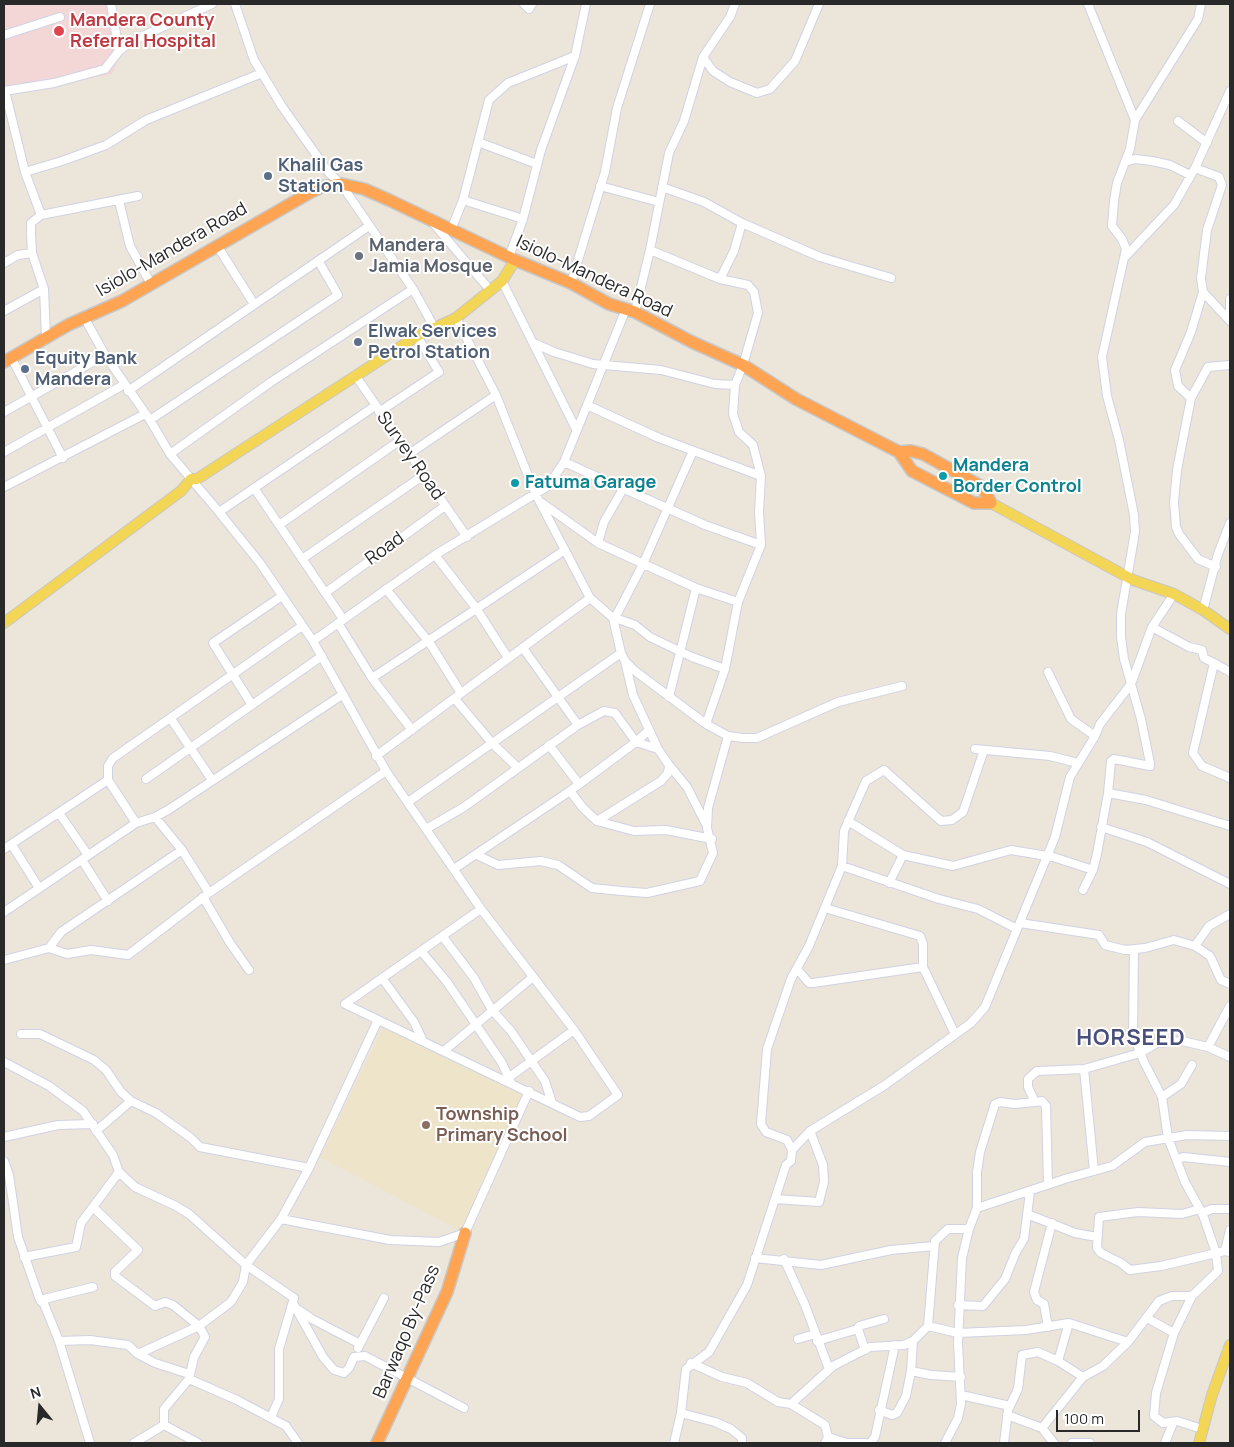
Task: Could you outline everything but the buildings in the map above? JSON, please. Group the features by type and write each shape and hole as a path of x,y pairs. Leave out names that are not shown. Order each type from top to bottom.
{"highway":[{"name":"Isiolo-Mandera Road","path":"7,359 151,284 311,192 322,187 341,184 364,189 512,258 571,283 609,304 630,311 743,366 796,398 899,452"},
{"path":"899,452 923,454 962,475 983,488 991,503 974,503 912,471 899,452"},
{"name":"Barwaqo By-Pass","path":"377,1443 447,1292 465,1233"}],"main road":[{"path":"4,623 181,491 191,479 197,479 417,336 456,318 502,281 512,258"},
{"path":"991,503 1126,576 1174,594 1204,610 1230,629"},
{"path":"1200,1443 1202,1429 1230,1345"}],"street":[{"path":"111,4 119,51"},
{"path":"41,215 26,172 4,91 54,83 98,72 108,66 119,51 143,35 212,4"},
{"path":"235,4 254,60 300,134 329,173 341,184 413,289 434,327"},
{"path":"524,4 529,9 532,4"},
{"path":"512,258 537,164 574,56 586,4"},
{"path":"571,283 611,146 617,108 650,4"},
{"path":"312,640 435,555 548,486 564,462 576,429 589,406 605,364 630,311 650,250 669,153 684,121 703,57 730,17 735,4"},
{"path":"703,57 713,71 730,82 757,93 770,89 795,61 819,4"},
{"path":"1088,4 1135,120"},
{"path":"1083,890 1093,870 1108,793 1112,759 1150,766 1143,727 1121,637 1121,614 1126,576 1135,532 1134,515 1119,440 1107,396 1102,356 1126,249 1122,239 1112,226 1114,201 1135,120 1198,19 1201,4"},
{"path":"4,34 60,17"},
{"path":"451,230 463,200 489,100 497,90 525,75 574,56"},
{"path":"26,172 106,145 146,120 262,72"},
{"path":"1124,258 1174,205 1193,172 1230,91"},
{"path":"1178,121 1207,143"},
{"path":"478,142 537,164"},
{"path":"1125,162 1134,159 1152,161 1220,177 1222,185 1207,230 1201,278 1203,292 1191,332 1175,370 1178,386 1191,398"},
{"path":"600,186 660,202"},
{"path":"662,187 704,202 742,223 820,258 891,278"},
{"path":"46,338 44,289 32,253 31,223 41,215 138,196"},
{"path":"463,200 524,218"},
{"path":"118,201 130,246 151,284"},
{"path":"429,219 490,290"},
{"path":"720,279 734,251 742,223"},
{"path":"4,452 46,428 127,387 319,262 369,226"},
{"path":"218,246 254,304"},
{"path":"650,250 720,279 748,285 754,292 758,313 743,366 735,385 733,414 739,432 754,446 761,476 759,512 761,544 738,602 726,669 706,724"},
{"path":"4,263 18,255 32,253"},
{"path":"4,487 147,417 338,294 319,262"},
{"path":"502,281 536,344 576,429"},
{"path":"4,311 44,289"},
{"path":"170,454 271,382 413,289"},
{"path":"1203,292 1230,321"},
{"path":"1230,299 1230,312"},
{"path":"85,318 105,355 170,454 220,512 312,640 386,771 481,909 574,1030 618,1095 592,1115 580,1117 510,1081 346,1004 481,909"},
{"path":"456,318 496,395 535,493 590,598 614,618 635,625 650,637 726,669"},
{"path":"220,512 377,409 439,372 417,336"},
{"path":"536,344 576,360 661,370 715,384 735,385"},
{"path":"4,412 105,355"},
{"path":"7,359 32,396 46,428 63,458"},
{"path":"1216,567 1198,559 1176,528 1174,511 1177,470 1191,398 1208,367 1230,366"},
{"name":"Survey Road","path":"355,376 467,537"},
{"path":"409,454 496,395"},
{"path":"589,406 693,451 761,476"},
{"path":"279,525 399,441"},
{"path":"478,855 498,865 541,861 558,865 592,888 647,893 700,881 713,853 712,839 687,787 658,750 633,695 625,661 621,653 614,618 643,564 693,451"},
{"path":"564,462 704,524 761,544"},
{"path":"302,559 424,475"},
{"path":"254,488 325,593 372,678 412,730"},
{"path":"598,543 611,509 624,489"},
{"path":"540,502 598,543 696,588 738,602"},
{"name":"Road","path":"325,593 445,506"},
{"path":"1204,610 1230,523"},
{"path":"372,678 429,642 476,608 565,550"},
{"path":"435,555 476,608 508,658"},
{"path":"669,697 678,650 696,588"},
{"path":"386,589 429,642 462,693"},
{"path":"792,1150 810,1131 885,1085 971,1023 985,1007 1055,838 1070,777 1095,736 1100,724 1131,684 1152,627 1174,594"},
{"path":"252,705 213,643 282,596"},
{"path":"376,756 590,598"},
{"path":"136,823 108,780 108,766 113,758 302,626"},
{"path":"1152,627 1189,647 1202,650 1204,658 1230,672"},
{"path":"523,648 578,725"},
{"path":"408,802 621,653"},
{"path":"146,780 322,656"},
{"path":"625,661 706,724 728,736 756,738 838,702 902,686"},
{"path":"1214,663 1193,753 1206,768 1230,778"},
{"path":"1048,672 1071,719 1095,736"},
{"path":"4,912 136,823 155,817 342,695"},
{"path":"455,699 492,743 517,767"},
{"path":"426,829 464,807 517,767 598,712 608,711 615,713 636,742 658,750"},
{"path":"171,718 212,780"},
{"path":"454,870 570,791 636,742 649,730"},
{"path":"708,828 708,808 728,736"},
{"path":"549,745 579,784"},
{"path":"975,749 1050,756 1078,763"},
{"path":"674,1443 681,1414 686,1368 706,1355 716,1343 747,1285 786,1165 791,1161 792,1150 787,1140 766,1132 761,1124 760,1115 767,1049 774,1023 842,866 844,831 848,821 866,781 884,770 941,821 946,822 959,817 963,812 984,750"},
{"path":"597,822 661,781 668,773 669,765"},
{"path":"4,960 49,948 67,954 91,950 128,954 206,895 386,771"},
{"path":"4,849 108,780"},
{"path":"570,791 597,822 634,831 666,830 712,839"},
{"path":"1108,793 1146,800 1230,826"},
{"path":"59,813 108,901"},
{"path":"155,817 182,850 249,970"},
{"path":"848,821 902,856 953,866 1011,850 1047,855 1093,870"},
{"path":"1101,828 1147,842 1230,884"},
{"path":"12,845 39,888"},
{"path":"49,948 61,932 182,850"},
{"path":"889,883 902,856"},
{"path":"842,866 889,883 978,909 1018,926 1099,935 1105,945 1110,947 1145,948 1174,940 1195,946 1210,956 1221,980 1230,984"},
{"path":"824,908 920,936 923,944 923,966 955,1034"},
{"path":"1195,946 1209,926 1230,914"},
{"path":"442,936 474,978 492,1010 511,1031 545,1082 552,1103"},
{"path":"1134,949 1132,1026 1140,1053 1162,1097 1168,1138 1176,1160 1201,1211 1216,1253 1218,1271 1192,1296 1174,1333 1154,1406 1154,1416 1163,1423 1177,1421 1202,1429"},
{"path":"421,951 447,982 502,1063 510,1081"},
{"path":"797,969 813,984 923,966"},
{"path":"382,978 414,1022 422,1039"},
{"path":"444,1051 533,978"},
{"path":"1208,1047 1230,1006"},
{"path":"138,1354 199,1326 231,1302 243,1282 246,1265 281,1219 308,1168 378,1020"},
{"path":"510,1081 531,1062 574,1030"},
{"path":"21,1034 40,1034 94,1060 106,1070 121,1092 131,1101 156,1113 191,1138 200,1147 308,1168"},
{"path":"1035,1102 1028,1087 1028,1079 1037,1071 1084,1069 1140,1053 1158,1043 1182,1041 1208,1047 1230,1057"},
{"path":"4,1062 28,1074 73,1103 94,1127 112,1156 119,1172 135,1187 189,1214 246,1265 294,1298 294,1305 279,1349 279,1399 271,1417"},
{"path":"1162,1097 1181,1084 1192,1065"},
{"path":"1084,1069 1094,1171"},
{"path":"281,1219 390,1240 439,1242 465,1233 529,1091"},
{"path":"4,1137 58,1125 94,1127 131,1101"},
{"path":"945,1443 958,1418 961,1396 958,1305 962,1258 969,1229 978,1208 977,1172 980,1152 985,1130 996,1104 1042,1101 1046,1106 1048,1184"},
{"path":"775,1199 819,1202 824,1182 823,1165 810,1131"},
{"path":"978,1208 1030,1192 1048,1184 1116,1164 1129,1152 1145,1142 1187,1135 1230,1136"},
{"path":"1176,1160 1183,1157 1230,1162"},
{"path":"4,1162 9,1175 12,1208 24,1257 40,1300 44,1304 59,1341 90,1443"},
{"path":"24,1257 76,1247 78,1228 94,1208 109,1183 119,1172"},
{"path":"958,1305 976,1308 983,1306 990,1300 1005,1279 1016,1252 1024,1239 1030,1192"},
{"path":"94,1208 138,1250 115,1272 115,1276 154,1306 166,1302 172,1305 199,1326 205,1337 196,1350 189,1377 164,1410 164,1425"},
{"path":"1230,1209 1212,1209 1182,1214 1138,1212 1099,1216 1097,1248 1101,1253 1121,1262 1130,1270 1161,1266 1228,1251 1230,1230"},
{"path":"1027,1214 1075,1233 1097,1237"},
{"path":"1048,1327 1044,1304 1037,1300 1034,1292 1052,1223"},
{"path":"791,1404 829,1370 865,1350 873,1346 904,1345 913,1341 928,1326 932,1298 934,1246 938,1237 948,1229 969,1229"},
{"path":"756,1258 821,1265 891,1250 934,1246"},
{"path":"784,1260 805,1305 829,1370"},
{"path":"40,1300 93,1287"},
{"path":"1042,1428 1083,1377 1103,1366 1128,1342 1162,1299 1172,1296 1192,1296"},
{"path":"294,1305 323,1357 334,1370 344,1373 357,1355 360,1344 384,1298"},
{"path":"294,1305 312,1319 360,1344"},
{"path":"1147,1318 1174,1333"},
{"path":"798,1339 858,1329 859,1326 884,1319"},
{"path":"1058,1362 1069,1323"},
{"path":"928,1326 958,1333 1048,1327 1069,1323 1128,1342"},
{"path":"858,1329 865,1350"},
{"path":"59,1341 90,1340 128,1345 138,1354 271,1417 286,1426 298,1443"},
{"path":"879,1410 892,1415 897,1412 906,1396 911,1371 913,1341"},
{"path":"870,1443 875,1437 879,1410 895,1345"},
{"path":"1004,1443 1007,1415 1018,1390 1022,1355 1038,1352 1083,1377"},
{"path":"357,1355 365,1356 464,1408"},
{"path":"691,1363 722,1377 747,1383 778,1402 791,1404 824,1423 826,1440 865,1443"},
{"path":"911,1371 931,1375 960,1377"},
{"path":"961,1396 1010,1406"},
{"path":"681,1414 715,1422 731,1429 742,1438 742,1443"},
{"path":"1007,1415 1042,1428 1054,1443"},
{"path":"1165,1443 1173,1423"},
{"path":"134,1443 164,1425"},
{"path":"164,1425 198,1443"},
{"path":"1072,1443 1090,1443"}],"shaded area":[{"name":"Mandera County Referral Hospital","path":"4,4 110,4 119,59 112,74 4,94"},
{"name":"Township Primary School","path":"385,1024 531,1093 465,1233 320,1157"}],"place":[{"name":"Mandera County Referral Hospital","path":"59,31"},
{"name":"Khalil Gas Station","path":"268,176"},
{"name":"Mandera Jamia Mosque","path":"359,256"},
{"name":"Elwak Services Petrol Station","path":"358,342"},
{"name":"Equity Bank Mandera","path":"25,369"},
{"name":"Mandera Border Control","path":"943,476"},
{"name":"Fatuma Garage","path":"515,483"},
{"name":"Township Primary School","path":"426,1125"}],"district":[{"name":"HORSEED","path":"1131,1039"}]}
